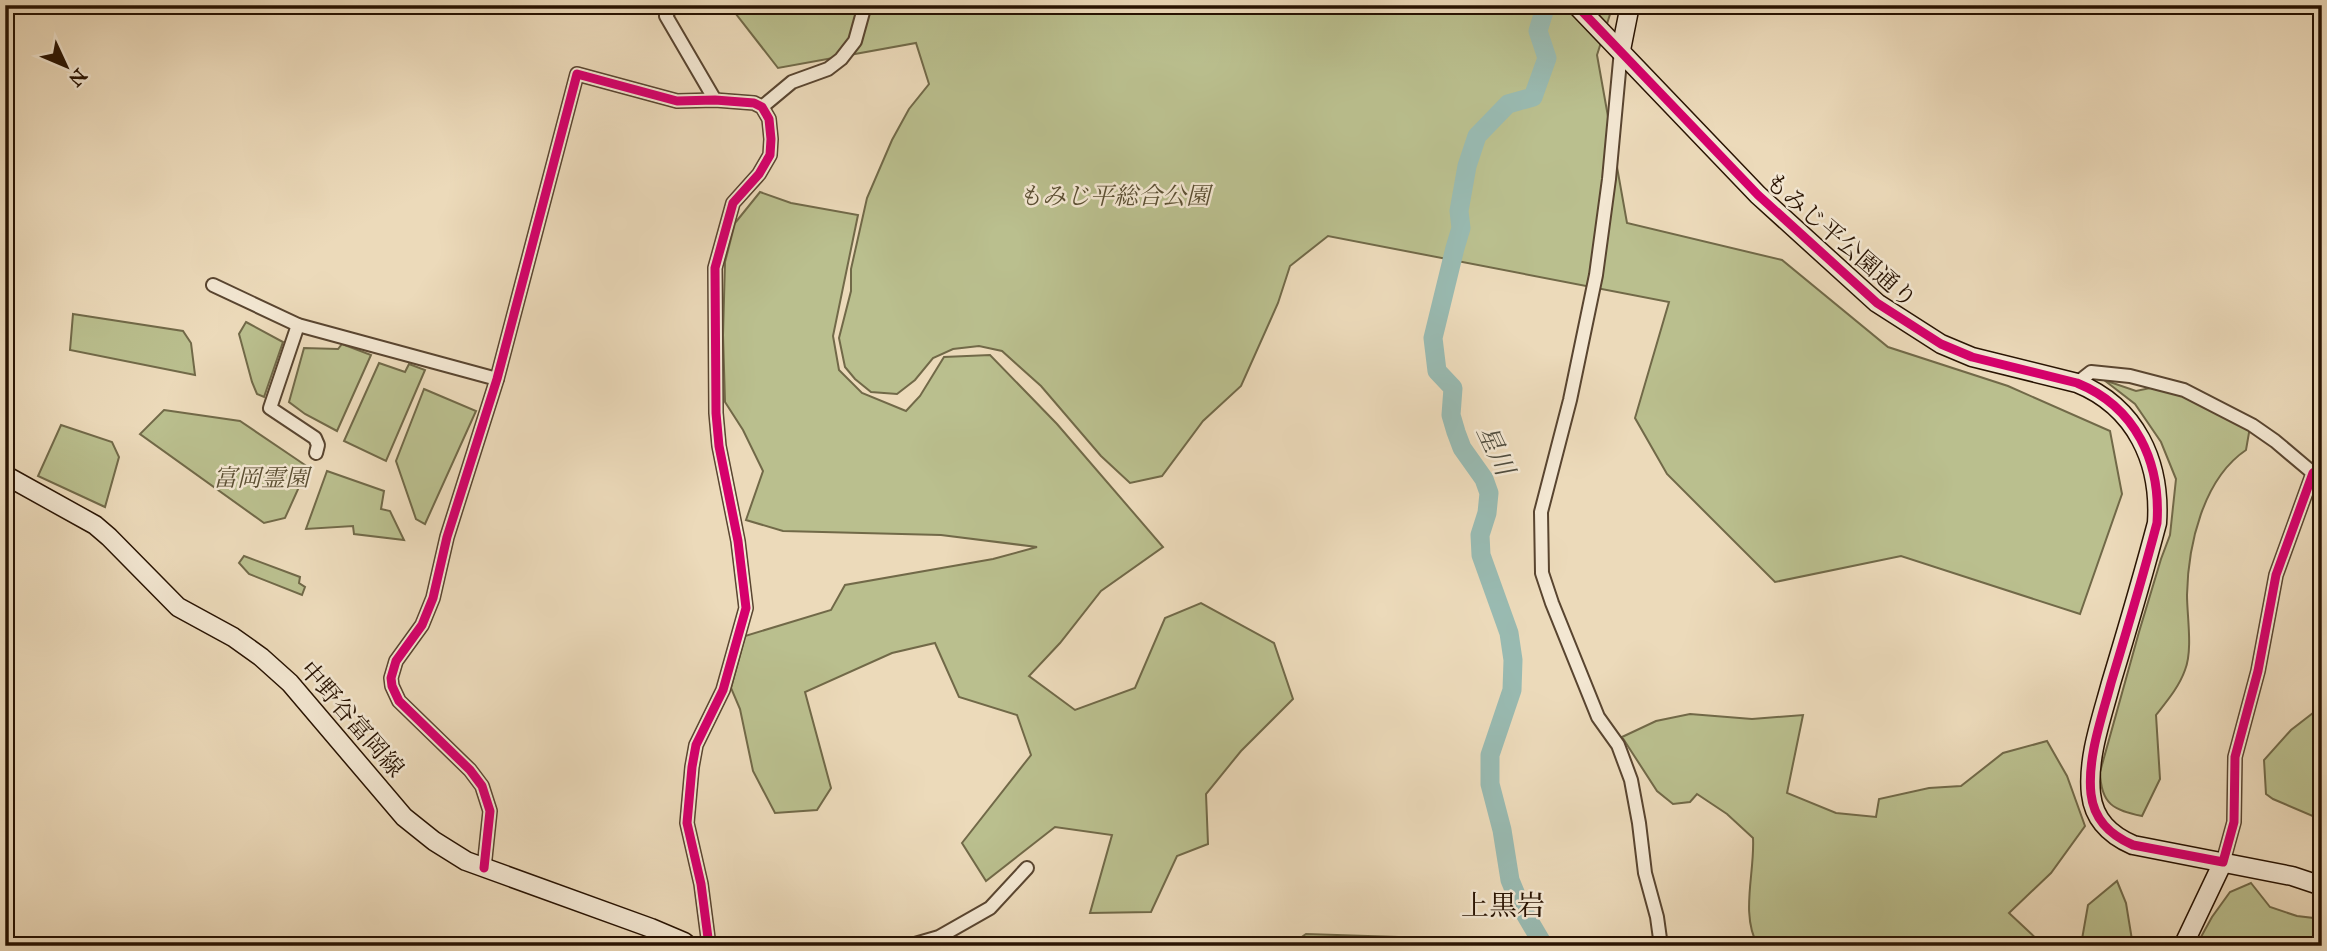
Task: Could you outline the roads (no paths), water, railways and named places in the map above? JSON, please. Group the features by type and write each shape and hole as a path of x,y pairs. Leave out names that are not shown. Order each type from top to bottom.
{"street":[{"path":"673,5 666,16 715,100"},
{"path":"762,107 793,82 828,69 841,60 855,41 865,5"},
{"name":"もみじ平公園通り","path":"1576,5 1758,195 1877,303 1911,327 1951,349 1972,357 2077,383 2102,395 2120,411 2141,437 2148,450 2158,504 2157,523 2104,708 2091,775 2091,795 2097,815 2111,833 2133,845 2223,862"},
{"path":"1630,5 1621,50 1609,179 1596,275 1570,400 1541,512 1542,573 1598,717 1618,745 1631,780 1645,873 1657,917 1661,946"},
{"path":"484,868 489,811 482,786 470,770 399,701 391,686 391,678 396,661 422,625 433,598 447,537 497,379 577,74 677,101 754,103 762,107 769,119 770,155 759,174 733,203 715,268 716,413 719,446 738,541 746,608 723,690 696,745 692,767 687,823 701,884 707,946"},
{"path":"213,285 298,325 497,379"},
{"path":"298,325 270,408 315,438 318,444 316,453"},
{"path":"2077,383 2091,372 2130,376 2184,390 2252,425 2317,470 2276,575 2258,671 2235,757 2234,822 2223,862 2183,946"},
{"name":"中野谷富岡線","path":"5,475 94,525 178,607 233,637 261,657 290,683 404,817 452,853 484,868 651,928 689,946"},
{"path":"2223,862 2292,876 2322,886"},
{"path":"908,946 939,937 990,908 1027,868"}],"waterway":[{"name":"星川","path":"1544,946 1521,907 1510,880 1502,830 1490,784 1490,755 1512,690 1513,660 1509,633 1481,555 1480,535 1487,513 1489,493 1484,479 1462,448 1456,432 1451,415 1453,388 1437,371 1433,338 1461,228 1459,211 1467,166 1477,136 1508,104 1533,97 1547,58 1538,31 1546,5"}],"district":[{"name":"上黒岩","path":"1503,905"}],"park label":[{"name":"もみじ平総合公園","path":"1114,196"},
{"name":"富岡霊園","path":"261,478"}]}
